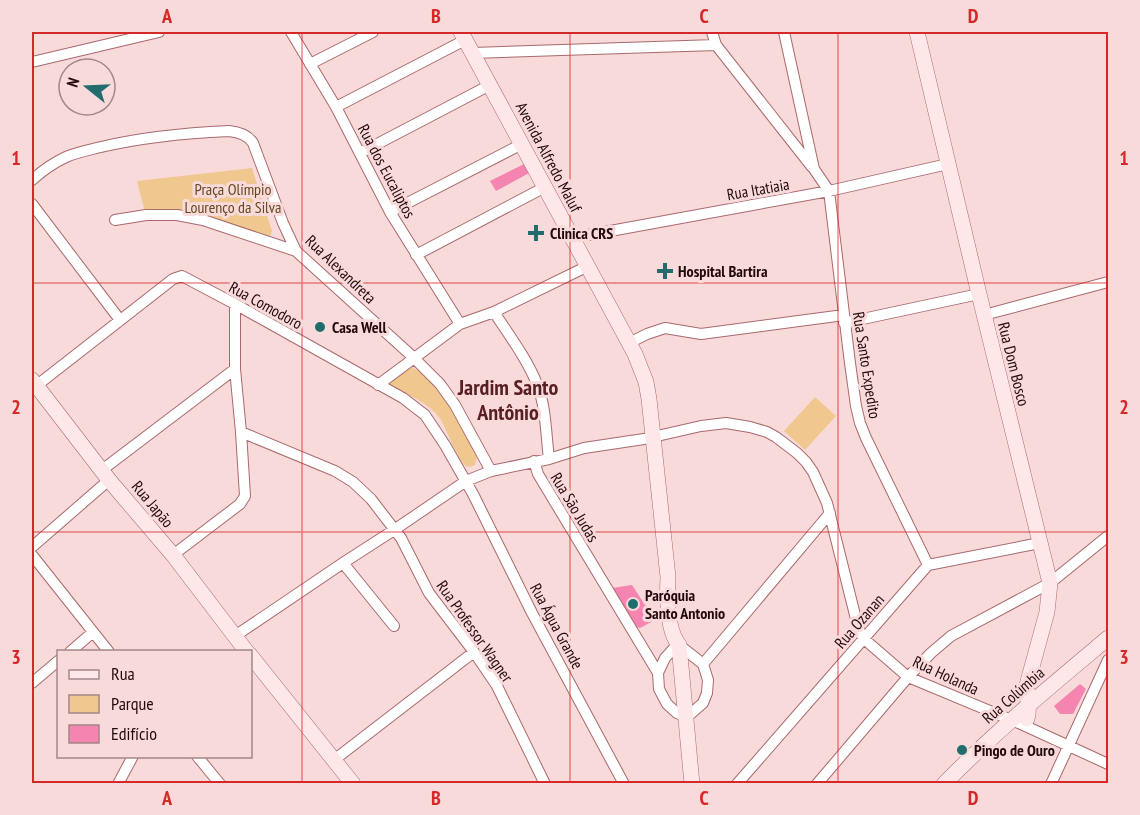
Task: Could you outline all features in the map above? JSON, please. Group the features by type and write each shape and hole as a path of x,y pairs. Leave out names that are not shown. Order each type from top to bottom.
{"street":[{"path":"32,62 159,32"},
{"name":"Rua dos Eucaliptos","path":"291,32 336,107 390,212 460,324"},
{"path":"310,64 373,32"},
{"path":"712,32 716,45 829,191"},
{"path":"784,32 814,169"},
{"name":"Rua Dom Bosco","path":"917,32 1050,583 1047,612 1027,685 1022,717"},
{"path":"336,107 466,42 716,45"},
{"name":"Avenida Alfredo Maluf","path":"466,42 635,354 648,388 668,577 673,590 677,625 692,783"},
{"path":"360,153 490,85"},
{"name":"Rua Alexandreta","path":"32,180 64,158 122,142 174,134 236,132 246,136 253,143 296,251 414,357 440,384 448,394 491,471"},
{"path":"390,212 522,144"},
{"name":"Rua Itatiaia","path":"572,238 829,191 948,164"},
{"path":"416,255 545,187"},
{"name":"Rua Santo Expedito","path":"829,191 844,319 860,423 928,565"},
{"path":"32,204 120,320"},
{"path":"115,220 146,215 177,215 203,220 296,251"},
{"path":"378,385 460,324 494,312 588,266"},
{"name":"Rua Comodoro","path":"34,383 173,279 179,276 185,277 402,398 425,416 466,481"},
{"path":"984,315 1108,282"},
{"path":"629,343 665,328 701,334 844,319 979,294"},
{"path":"173,555 244,499 235,369 235,304"},
{"path":"494,312 528,365 537,386 542,400 549,459"},
{"path":"32,547 105,475 235,369"},
{"name":"Rua Japão","path":"34,383 105,475 173,555 247,650"},
{"name":"Rua São Judas","path":"687,717 672,709 663,698 659,689 658,673 538,474 534,461 549,459 584,448 654,437 700,426 726,423 750,427 767,432 782,441 806,462 820,484 830,513"},
{"name":"Rua Professor Wagner","path":"241,432 335,471 352,482 371,500 401,538 429,593 497,686 545,783"},
{"path":"235,636 466,481 491,471 534,461"},
{"name":"Rua Água Grande","path":"466,481 532,613 624,783"},
{"path":"830,513 858,627 863,638"},
{"path":"703,664 830,513"},
{"path":"817,783 908,676 951,636 1050,583 1108,536"},
{"path":"928,565 1040,543"},
{"path":"32,555 108,650"},
{"path":"343,563 394,626"},
{"name":"Rua Ozanan","path":"737,783 928,565"},
{"path":"71,650 93,632"},
{"name":"Rua Holanda","path":"863,638 908,676 1022,717 1069,746 1108,764"},
{"name":"Rua Colúmbia","path":"956,783 1022,717 1108,638"},
{"path":"658,673 665,658 678,643 703,664 708,681 707,693 703,703 687,717"},
{"name":"Rua Colúmbia","path":"944,783 1108,648"},
{"path":"334,760 474,652"},
{"path":"252,658 353,783"},
{"path":"1052,783 1108,660"},
{"path":"32,683 57,662"},
{"path":"118,783 132,758"},
{"path":"199,758 220,783"}],"green space":[{"name":"Praça Olímpio Lourenço da Silva","path":"252,168 272,231 270,237 145,212 137,181"},
{"path":"410,367 429,380 447,402 474,450 477,457 475,465 469,467 463,463 441,420 431,409 389,383"},
{"path":"815,397 836,416 805,450 784,431"}],"building":[{"path":"526,163 531,172 496,191 490,181"},
{"name":"Paróquia Santo Antonio","path":"632,585 655,620 640,628 634,626 612,588"},
{"path":"1080,684 1086,689 1073,714 1060,714 1054,706"}],"place":[{"name":"Clinica CRS","path":"536,233"},
{"name":"Hospital Bartira","path":"665,271"},
{"name":"Casa Well","path":"320,327"},
{"name":"Paróquia Santo Antonio","path":"633,604"},
{"name":"Pingo de Ouro","path":"962,750"}],"district":[{"name":"Jardim Santo Antônio","path":"508,400"}]}
